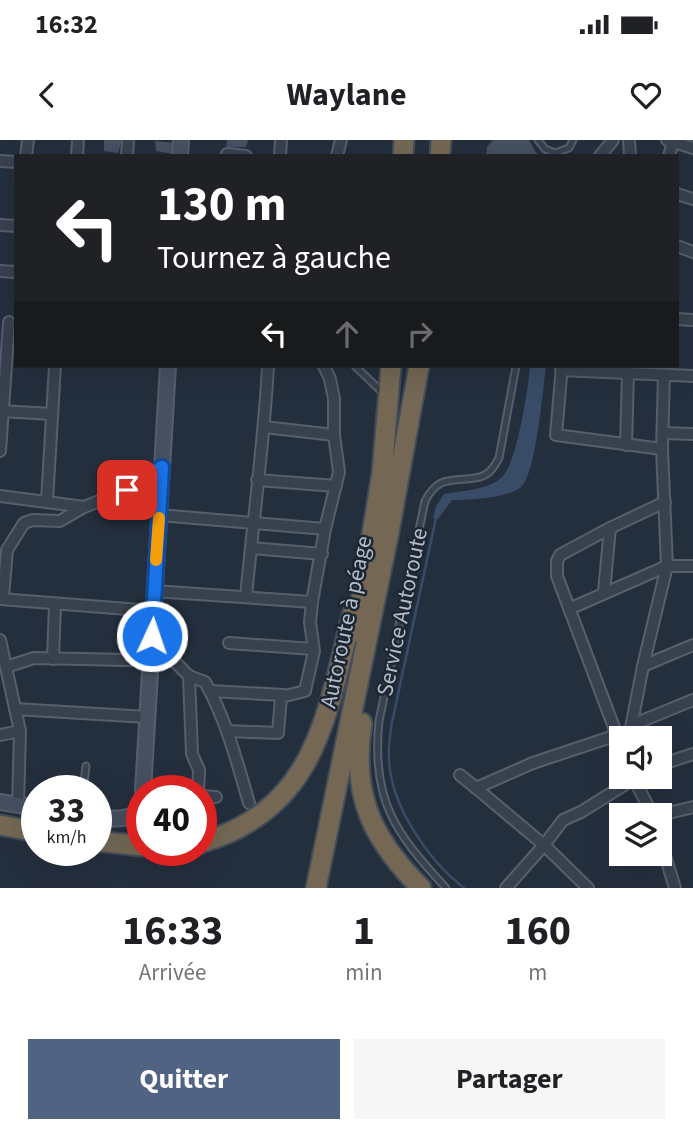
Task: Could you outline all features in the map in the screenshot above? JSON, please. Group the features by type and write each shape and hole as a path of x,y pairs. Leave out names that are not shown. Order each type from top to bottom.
{"highway":[{"path":"302,888 355,637 382,473 391,368"},
{"name":"Autoroute à péage","path":"316,888 389,532 419,368"},
{"path":"389,532 358,745 359,770 361,792 370,818 403,870 421,888"},
{"path":"217,837 244,828 266,813 284,796 306,764 331,695 370,543"},
{"path":"0,825 21,829"}],"street":[{"path":"602,154 613,140"},
{"path":"670,141 693,148"},
{"path":"0,451 1,411 11,360 8,322"},
{"path":"47,501 55,368"},
{"path":"144,775 168,368"},
{"path":"246,597 268,368"},
{"path":"210,691 284,695 301,694 304,691 313,649 310,631 312,601 339,472 334,435 334,399 325,368"},
{"path":"662,449 556,435 561,368 693,376"},
{"path":"625,445 634,371"},
{"path":"632,724 667,566 662,449 664,375"},
{"path":"1,411 51,414"},
{"path":"264,427 334,435"},
{"path":"663,433 693,434"},
{"path":"153,611 2,598 4,549 24,523 33,520 60,521 84,507 127,490 162,467"},
{"path":"257,480 335,486"},
{"path":"0,496 84,507"},
{"path":"614,726 557,576 557,561 560,555 665,502"},
{"path":"159,515 325,529"},
{"path":"604,592 610,528"},
{"path":"251,548 322,554"},
{"path":"569,609 667,566 693,566"},
{"path":"154,591 312,601"},
{"path":"53,659 55,604"},
{"path":"0,640 5,675 20,731 18,805"},
{"path":"229,643 313,649"},
{"path":"643,666 693,645"},
{"path":"5,675 34,658 174,661 189,676 205,682 210,691 227,731 249,803"},
{"path":"189,676 192,754 199,775"},
{"path":"227,731 278,733 284,695"},
{"path":"632,724 693,700"},
{"path":"15,709 147,717"},
{"path":"0,735 20,731"},
{"path":"475,788 533,763 609,743"},
{"path":"672,761 693,754"},
{"path":"460,775 544,845 575,884 588,888"},
{"path":"506,888 563,820 581,813 618,789"},
{"path":"0,802 21,805"},
{"path":"672,812 693,807"},
{"path":"668,866 675,888"}],"lane":[{"path":"538,140 545,149 555,154 569,148 573,140"},
{"path":"357,368 389,399"},
{"name":"Service Autoroute","path":"446,888 416,856 391,817 379,778 379,721 425,501 438,483 485,475 495,465 499,458 516,368"},
{"path":"85,775 86,766"}],"water":[{"path":"530,368 546,368 535,449 531,466 521,487 498,496 452,500 438,519 433,518 436,506 444,494 490,485 502,477 512,457"}],"building":[{"path":"104,140 122,140 118,153 104,151"},
{"path":"227,140 248,140 246,147 226,148"},
{"path":"493,140 529,140 537,154 486,154 487,147"},
{"path":"155,141 175,143 174,154 156,151"}],"waterway":[{"path":"436,518 391,727 389,760 396,795 414,831 437,863 464,888"}],"slow traffic":[{"path":"156,560 159,518"}],"route":[{"path":"127,490 162,467 152,636"}]}
